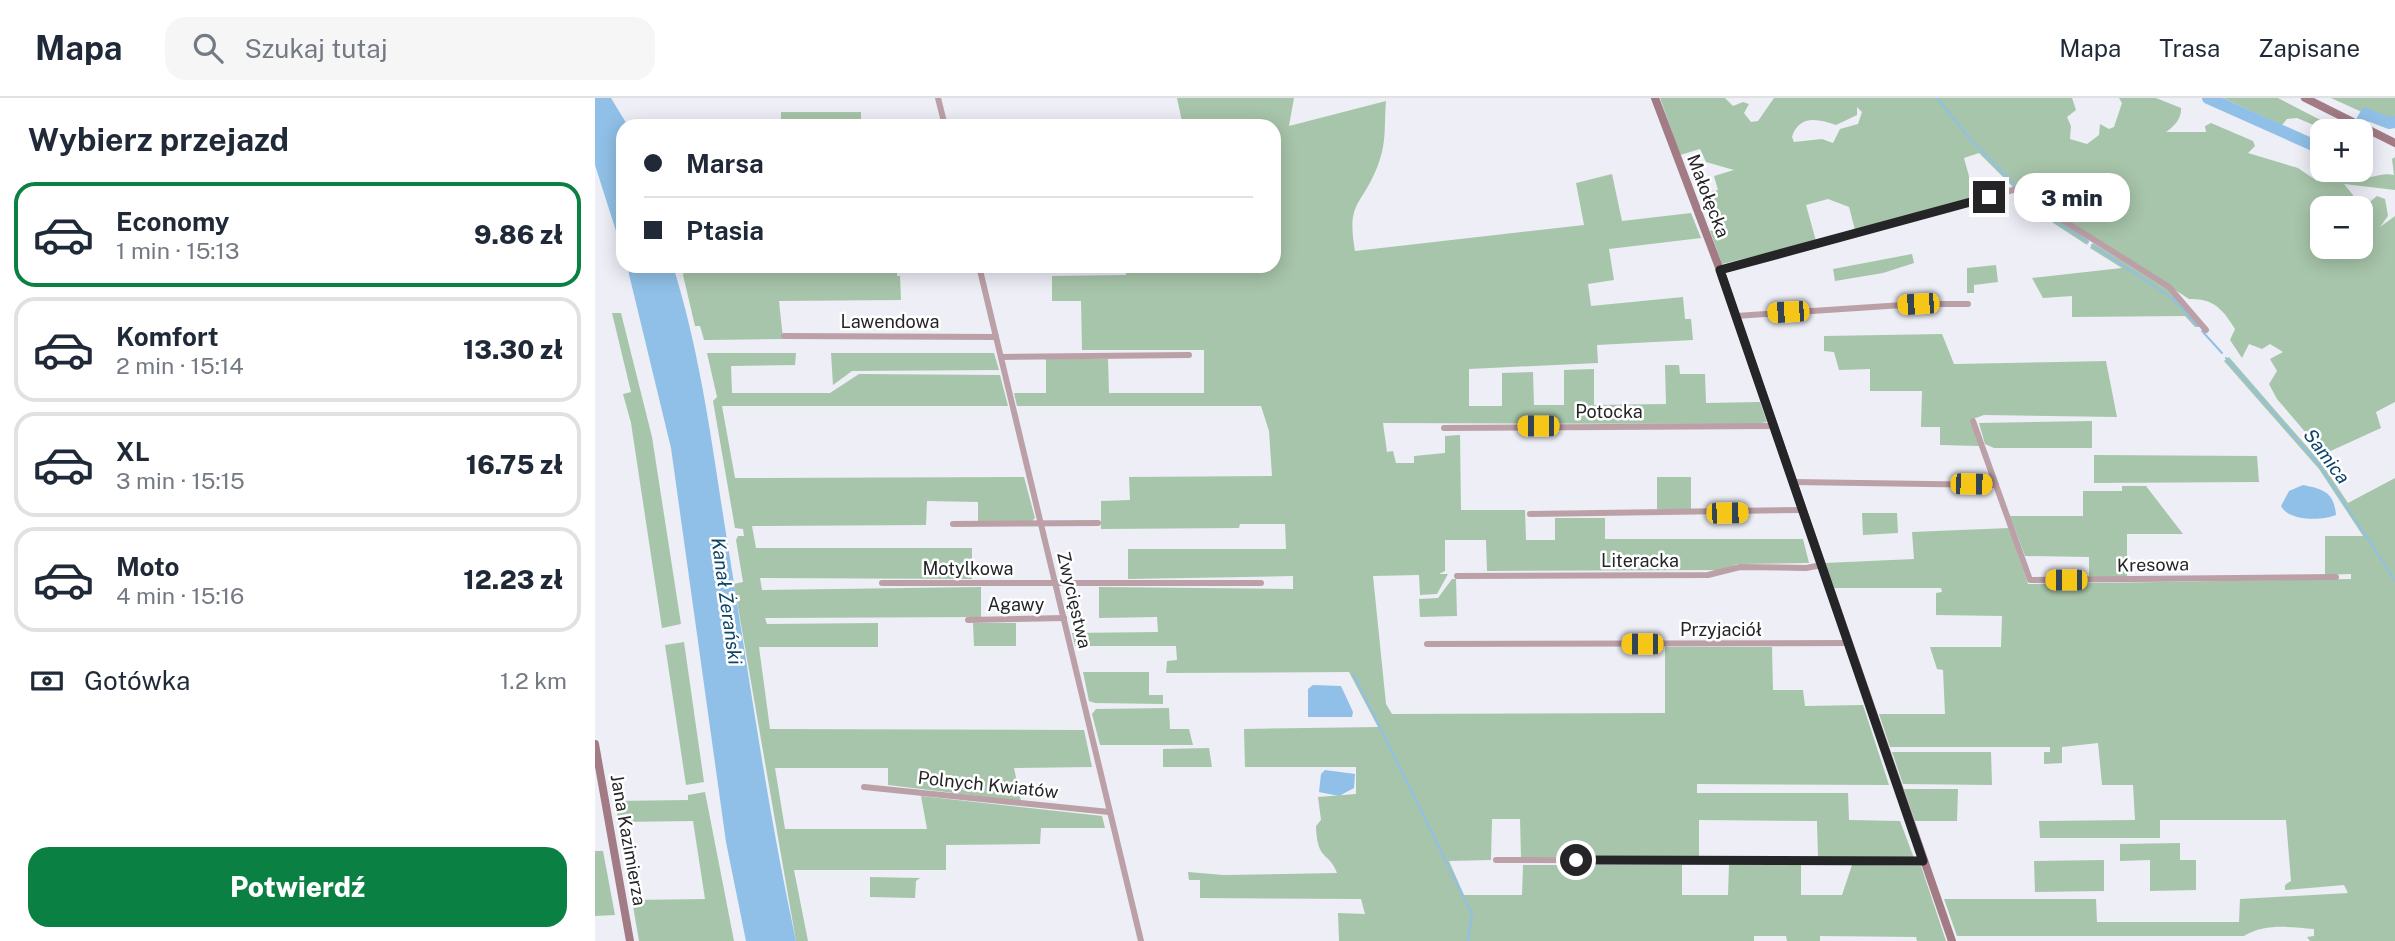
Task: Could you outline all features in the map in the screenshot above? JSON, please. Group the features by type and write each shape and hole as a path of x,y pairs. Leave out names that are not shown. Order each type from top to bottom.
{"street":[{"path":"938,98 943,119"},
{"name":"Małołęcka","path":"1655,98 1720,270 1952,941"},
{"path":"2305,98 2395,143"},
{"path":"1720,270 2024,187 2056,216 2169,287 2206,330"},
{"name":"Zwycięstwa","path":"981,273 1141,941"},
{"path":"1736,316 1918,304 1968,304"},
{"name":"Lawendowa","path":"784,336 996,337"},
{"path":"1001,357 1189,355"},
{"name":"Kresowa","path":"1973,421 2030,580 2336,577"},
{"name":"Potocka","path":"1444,428 1774,426"},
{"path":"1793,482 1996,485"},
{"path":"1530,514 1762,513 1803,510"},
{"path":"953,524 1098,523"},
{"name":"Literacka","path":"1457,576 1708,575 1740,567 1806,569 1822,565"},
{"name":"Motylkowa","path":"882,583 1261,583"},
{"name":"Agawy","path":"968,620 1064,618"},
{"name":"Przyjaciół","path":"1427,644 1848,643"},
{"name":"Jana Kazimierza","path":"595,744 601,802 630,941"},
{"name":"Polnych Kwiatów","path":"864,786 1109,812"},
{"path":"1496,860 1923,861"}],"green space":[{"path":"1177,98 1294,98 1289,126 1386,101 1381,157 1354,212 1355,251 1584,225 1576,183 1612,174 1622,221 1691,213 1701,238 1609,249 1614,280 1588,284 1591,306 1683,297 1685,319 1691,319 1693,340 1597,345 1598,363 1469,369 1469,406 1502,406 1502,373 1533,372 1534,405 1564,405 1564,370 1594,369 1594,405 1666,404 1665,365 1679,365 1680,374 1705,374 1706,403 1760,402 1767,422 1383,423 1387,452 1393,451 1396,463 1414,463 1414,456 1445,453 1445,436 1460,435 1461,510 1525,510 1526,540 1555,540 1555,518 1605,518 1605,539 1803,539 1809,563 1737,564 1721,570 1487,571 1486,540 1445,540 1445,571 1439,574 1448,574 1437,594 1420,595 1419,575 1373,576 1386,704 1392,714 1665,713 1665,647 1772,647 1773,690 1803,690 1805,706 1863,705 1889,785 1697,784 1697,793 1848,793 1849,820 1900,821 1914,858 1818,857 1817,821 1699,820 1699,857 1521,857 1520,819 1492,819 1491,860 1449,861 1464,895 1522,895 1523,865 1682,865 1682,895 1728,895 1729,865 1801,865 1801,895 1842,895 1852,865 1921,866 1946,941 1917,941 1916,937 1820,936 1820,941 1787,941 1786,936 1754,936 1754,941 1339,941 1338,913 1365,914 1361,899 1200,898 1200,880 1189,880 1188,872 1223,875 1337,873 1321,851 1317,837 1316,826 1321,820 1318,797 1356,794 1356,767 1245,767 1244,729 1378,727 1349,672 1166,673 1167,661 1177,660 1176,646 1075,646 1072,633 1158,632 1157,617 1099,618 1099,587 1293,589 1293,576 1128,579 1128,549 1286,549 1285,524 1240,524 1239,528 1101,529 1101,501 1130,500 1129,477 1272,476 1269,431 1261,406 1017,406 1014,393 1046,393 1046,359 1108,359 1109,393 1204,393 1204,350 1082,350 1081,301 1052,301 1052,276 1281,273 1281,119 1182,119"},
{"path":"1660,98 1725,98 1733,106 1743,102 1749,104 1744,113 1751,122 1758,121 1774,98 2072,98 2076,110 2067,117 2071,126 2070,139 2087,144 2099,135 2100,124 2109,129 2114,127 2122,103 2119,98 2156,98 2181,108 2179,119 2166,132 2206,132 2205,126 2211,123 2253,141 2255,146 2248,153 2298,168 2310,176 2310,182 2373,182 2373,176 2394,175 2392,159 2395,157 2395,190 2344,184 2353,196 2310,196 2310,259 2373,259 2373,199 2377,196 2385,199 2388,216 2380,227 2395,216 2395,402 2376,412 2381,428 2324,454 2277,399 2269,384 2277,371 2270,359 2283,352 2270,344 2262,349 2249,344 2242,358 2230,340 2235,329 2217,306 2205,300 2189,299 2046,206 2025,182 2014,188 1979,153 1964,158 1975,198 1855,230 1849,207 1828,199 1806,205 1816,241 1722,264 1710,231 1716,229 1709,205 1711,192 1718,190 1714,176 1734,170 1706,162 1700,149 1680,155","holes":["1857,107 1862,112 1858,124 1840,129 1833,143 1822,139 1794,142 1792,137 1799,125 1805,122 1816,120 1836,125 1857,115"]},
{"path":"2223,98 2278,98 2319,119 2310,119 2310,124 2297,118 2287,119 2282,125"},
{"path":"2331,98 2395,98 2395,127"},
{"path":"781,112 861,112 861,119 781,119"},
{"path":"2023,190 2049,214 2089,240 2087,245 2041,215 2018,192"},
{"path":"2093,243 2172,292 2201,327 2195,327 2185,316 2072,317 2072,296 2043,298 2032,278 2122,268 2090,248"},
{"path":"1912,254 1914,263 1883,273 1835,281 1833,269"},
{"path":"1996,265 1998,282 1974,285 1974,293 1967,293 1967,268"},
{"path":"897,273 897,276 900,276 901,300 779,301 783,339 704,340 700,326 695,326 683,275"},
{"path":"612,313 621,313 652,437 681,624 662,628 631,423 623,394 631,392"},
{"path":"1942,334 1954,364 2106,361 2117,417 1984,415 1970,420 1980,446 1940,445 1940,427 1921,427 1922,391 1870,391 1870,369 1839,370 1834,352 1824,351 1824,336"},
{"path":"707,353 796,353 795,365 731,366 732,393 830,393 859,374 1000,375 1008,406 722,406 735,478 1024,477 1035,518 1032,521 978,521 978,502 927,501 926,525 752,526 756,548 972,548 972,579 760,578 762,590 981,587 981,617 765,618 767,624 878,623 878,647 759,647 770,729 1084,730 1092,767 1014,768 1021,801 888,785 888,768 775,768 785,829 927,829 921,796 1102,816 1105,828 1041,828 1040,844 946,845 946,870 794,870 808,941 796,941 734,584 743,582 736,540 738,536 744,536 743,529 735,528 713,401 717,397"},
{"path":"831,353 994,353 999,370 852,371 833,385"},
{"path":"2229,357 2322,464 2348,503 2395,478 2395,941 2310,941 2307,937 2314,936 2314,929 2287,927 2260,929 2244,936 1957,936 1944,899 2096,899 2097,922 2239,922 2240,899 2348,893 2344,885 2285,890 2285,885 2291,881 2286,820 2160,820 2160,838 2040,838 2039,821 2135,820 2133,785 2102,785 2098,743 2062,747 2062,763 2044,764 2044,752 2050,752 2050,747 1890,747 1879,714 1945,714 1943,670 1937,669 1930,647 2001,647 2002,616 1936,615 1936,593 1942,592 1941,588 1832,588 1825,563 1914,559 1912,532 2009,528 2028,584 2351,579 2351,574 2325,575 2325,536 2363,536 2319,469 2224,361"},
{"path":"2092,421 2092,448 1994,448 1985,444 1979,423"},
{"path":"2094,455 2257,456 2259,482 2094,483"},
{"path":"1657,477 1691,477 1691,509 1657,509"},
{"path":"2122,486 2146,486 2183,534 2127,534 2127,577 2089,578 2089,557 2025,556 2010,516 2083,516 2083,491 2122,491"},
{"path":"1862,513 1897,513 1898,533 1863,535"},
{"path":"1452,579 1456,579 1457,616 1420,617 1419,599 1438,598"},
{"path":"973,623 1016,623 1016,646 974,646"},
{"path":"684,642 704,782 686,785 665,645"},
{"path":"1083,672 1149,672 1149,695 1163,695 1163,704 1089,701"},
{"path":"1169,708 1170,729 1189,729 1193,745 1100,745 1092,714 1096,709"},
{"path":"1209,748 1212,767 1163,767 1163,749"},
{"path":"1892,752 1991,752 1992,785 1903,784"},
{"path":"1904,789 1958,789 1957,821 1915,821"},
{"path":"705,792 734,941 639,941 632,900 705,899 693,821 619,822 614,801 688,800 688,795"},
{"path":"2180,843 2180,860 2196,860 2196,890 2150,891 2150,860 2120,861 2120,844"},
{"path":"595,851 603,851 615,915 595,916"},
{"path":"2104,860 2104,891 2035,892 2034,861"},
{"path":"870,877 920,878 916,881 915,898 870,897"}],"water":[{"path":"595,98 611,98 624,119 616,119 616,231 595,165"},
{"name":"Kanał Żerański","path":"629,273 675,273 682,297 709,425 766,784 796,941 746,941 726,842 671,448"},
{"path":"2303,485 2316,488 2330,496 2336,515 2306,518 2285,511 2281,506 2289,491"},
{"path":"1313,685 1341,686 1353,712 1352,717 1308,717 1308,689"},
{"path":"1325,770 1355,774 1354,788 1339,796 1319,792 1321,774"}],"waterway":[{"name":"Samica","path":"1937,98 1971,140 2016,186"},
{"path":"2208,98 2310,144"},
{"path":"2363,119 2366,114 2389,123 2395,122"},
{"name":"Samica","path":"2022,192 2042,212 2088,242"},
{"name":"Samica","path":"2092,245 2172,298 2198,326"},
{"name":"Samica","path":"2202,331 2222,353"},
{"name":"Samica","path":"2226,358 2319,465 2395,580"},
{"path":"1354,675 1472,914 1468,941"}],"route":[{"path":"1576,860 1923,861 1720,270 1989,197"}]}
